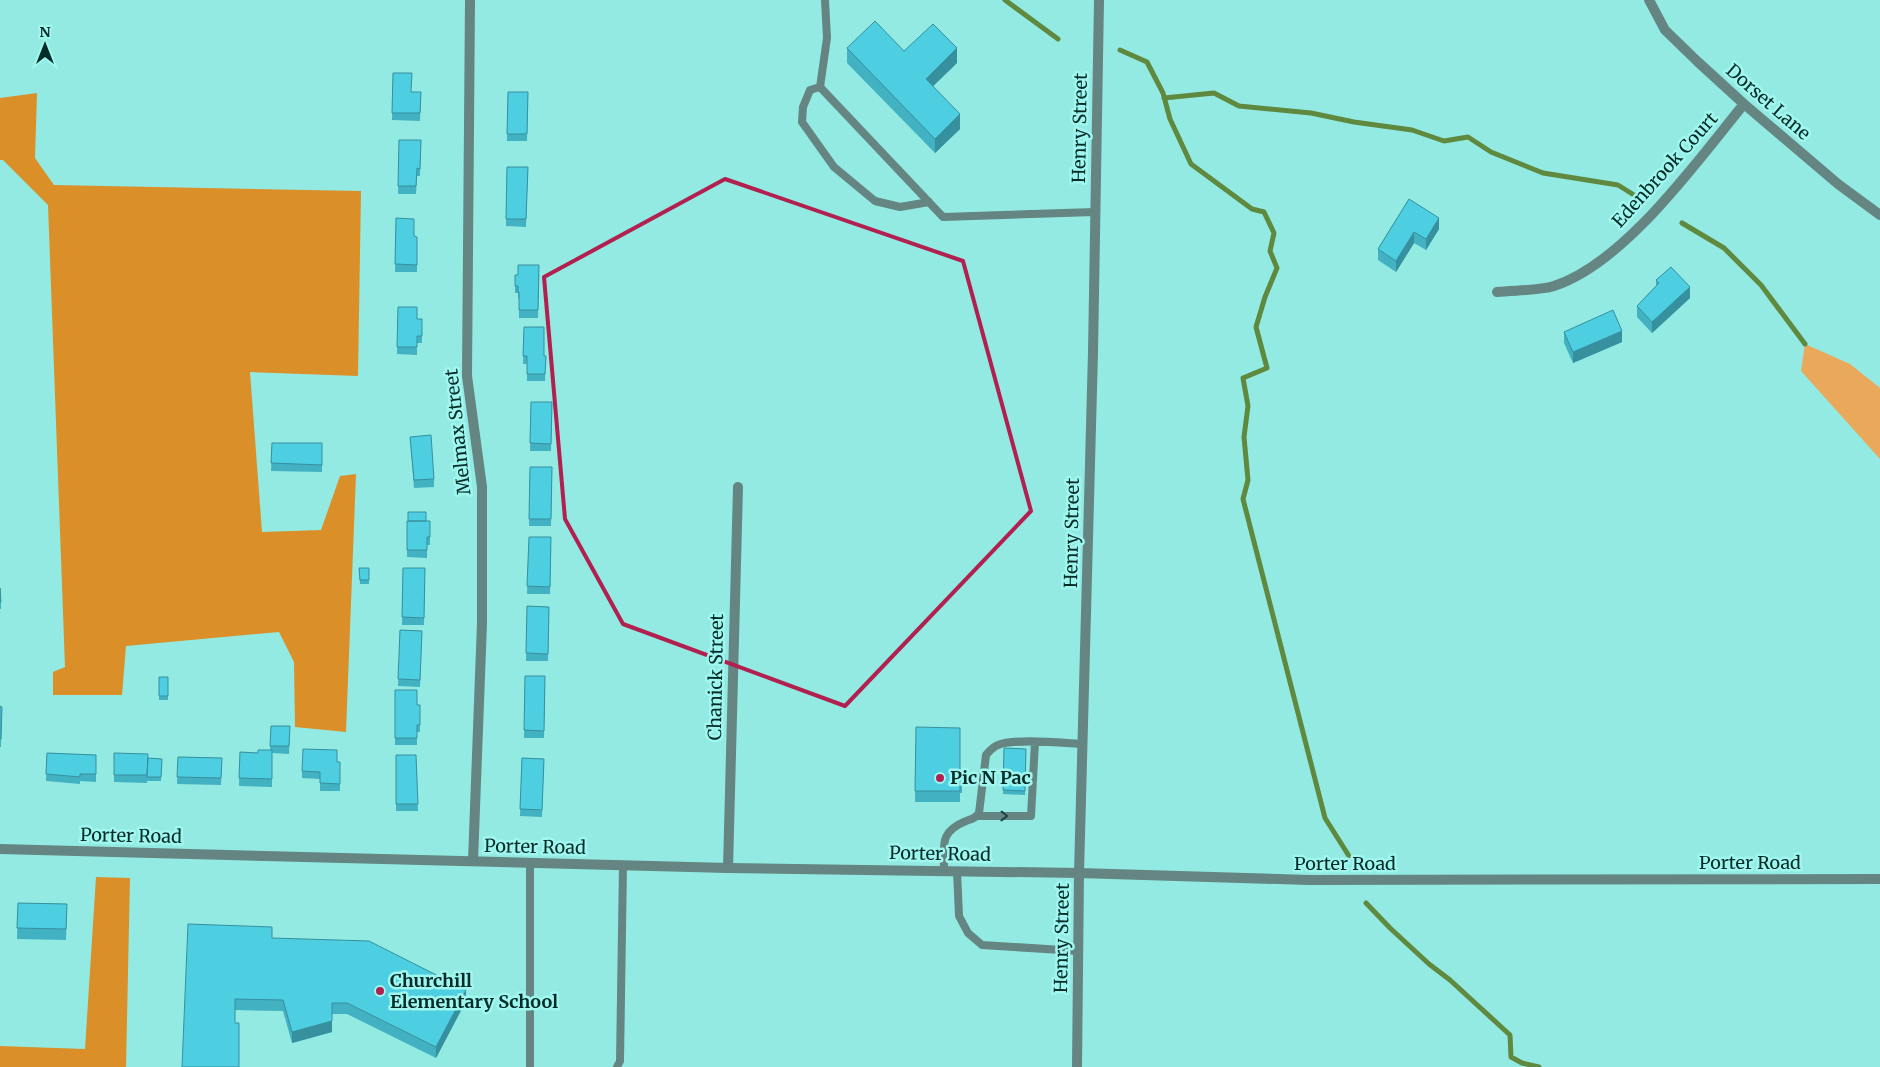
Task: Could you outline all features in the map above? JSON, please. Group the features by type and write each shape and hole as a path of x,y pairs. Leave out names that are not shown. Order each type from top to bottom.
{"street":[{"name":"Melmax Street","path":"470,0 467,376 482,487 482,623 473,861"},
{"name":"Henry Street","path":"1077,1067 1079,873 1099,0"},
{"name":"Dorset Lane","path":"1649,0 1665,30 1744,104 1838,184 1880,215"},
{"name":"Edenbrook Court","path":"1497,292 1553,286 1590,269 1621,244 1668,196 1744,104"},
{"name":"Chanick Street","path":"728,868 738,487"},
{"name":"Porter Road","path":"0,849 728,868 944,870 1309,880 1880,878"}],"lane":[{"path":"820,87 827,38 825,0"},
{"path":"820,87 943,217 1095,212"},
{"path":"820,87 810,90 803,107 802,122 834,167 876,201 900,207 928,202"},
{"path":"978,816 986,755 991,749 999,744 1012,742 1083,744"},
{"path":"944,870 944,840 954,826 978,816 1031,816 1035,742"},
{"path":"530,863 530,1067"},
{"path":"616,1067 620,1061 623,865"},
{"path":"957,871 959,916 968,932 982,945 1078,951"}],"highlighted area":[{"path":"725,179 963,261 1031,511 845,706 623,624 565,519 544,277"}],"shaded area":[{"path":"37,93 35,158 54,185 361,191 358,376 250,372 262,532 321,530 340,476 356,474 346,732 295,727 294,662 279,632 126,646 122,695 53,695 53,672 65,667 48,205 3,160 0,160 0,98"},
{"path":"1805,344 1850,364 1880,388 1880,459 1801,371"},
{"path":"96,877 130,878 126,1067 0,1067 0,1046 85,1049"}],"building":[{"path":"875,21 904,51 933,24 957,48 926,79 960,114 935,139 847,48"},
{"path":"393,73 412,73 411,92 421,92 420,113 392,113"},
{"path":"508,92 528,92 527,134 507,134"},
{"path":"399,140 421,140 420,169 417,168 416,186 398,186"},
{"path":"507,167 528,167 526,219 506,219"},
{"path":"1409,199 1439,218 1426,239 1414,232 1396,261 1378,249"},
{"path":"396,218 414,219 414,236 417,237 417,265 395,264"},
{"path":"518,265 539,265 538,310 519,310 518,286 515,286 515,275 518,275"},
{"path":"1671,267 1690,287 1652,322 1637,306 1659,283 1656,280"},
{"path":"398,307 417,307 417,319 422,319 422,336 417,336 417,347 397,347"},
{"path":"1613,310 1622,331 1573,352 1564,332"},
{"path":"524,327 544,327 545,374 527,374 527,356 523,356"},
{"path":"531,402 552,402 551,444 530,443"},
{"path":"431,435 434,479 414,480 410,437"},
{"path":"272,443 322,443 322,465 271,463"},
{"path":"530,467 552,467 551,519 529,519"},
{"path":"408,512 426,512 426,521 408,521"},
{"path":"407,521 430,521 430,537 427,537 427,550 407,550"},
{"path":"529,537 551,537 550,587 527,586"},
{"path":"359,568 369,568 369,580 360,580"},
{"path":"403,568 425,568 424,618 402,617"},
{"path":"527,606 549,607 548,654 526,653"},
{"path":"400,630 422,631 420,680 398,679"},
{"path":"525,676 545,676 544,731 524,730"},
{"path":"159,677 168,677 168,696 159,696"},
{"path":"395,690 417,690 417,705 420,705 420,725 417,725 417,738 395,738"},
{"path":"0,706 2,707 1,739 0,739"},
{"path":"271,726 290,726 289,746 270,746"},
{"path":"916,727 960,728 960,774 962,774 962,782 960,782 960,791 915,791"},
{"path":"1004,748 1026,749 1025,791 1003,790"},
{"path":"303,749 337,750 337,762 340,762 340,784 320,783 320,772 302,771"},
{"path":"258,750 272,750 272,779 239,778 240,752 258,753"},
{"path":"47,753 96,755 96,774 80,774 80,777 46,774"},
{"path":"114,753 148,754 147,775 114,775"},
{"path":"396,755 416,755 418,804 396,804"},
{"path":"178,757 222,758 221,778 177,777"},
{"path":"148,758 162,759 161,777 147,777"},
{"path":"522,758 544,759 542,810 520,809"},
{"path":"18,903 67,904 66,929 17,928"},
{"path":"188,924 272,927 272,938 369,941 466,990 436,1047 347,1003 332,1003 332,1021 292,1032 283,1000 235,999 235,1023 239,1023 239,1067 182,1067"}],"waterway":[{"path":"1005,0 1058,39"},
{"path":"1120,50 1147,62 1163,93 1170,119 1191,164 1252,209 1264,212 1274,233 1270,251 1277,268 1265,297 1256,327 1267,368 1243,378 1248,406 1244,437 1248,480 1243,499 1325,818 1349,856"},
{"path":"1164,98 1214,93 1239,106 1311,113 1354,122 1412,130 1444,141 1468,137 1491,152 1543,173 1618,185 1634,195"},
{"path":"1682,223 1724,248 1761,285 1805,344"},
{"path":"1366,903 1429,964 1450,980 1510,1035 1511,1057 1522,1063 1539,1067"}],"place":[{"name":"Pic N Pac","path":"940,778"},
{"name":"Churchill Elementary School","path":"380,991"}]}
